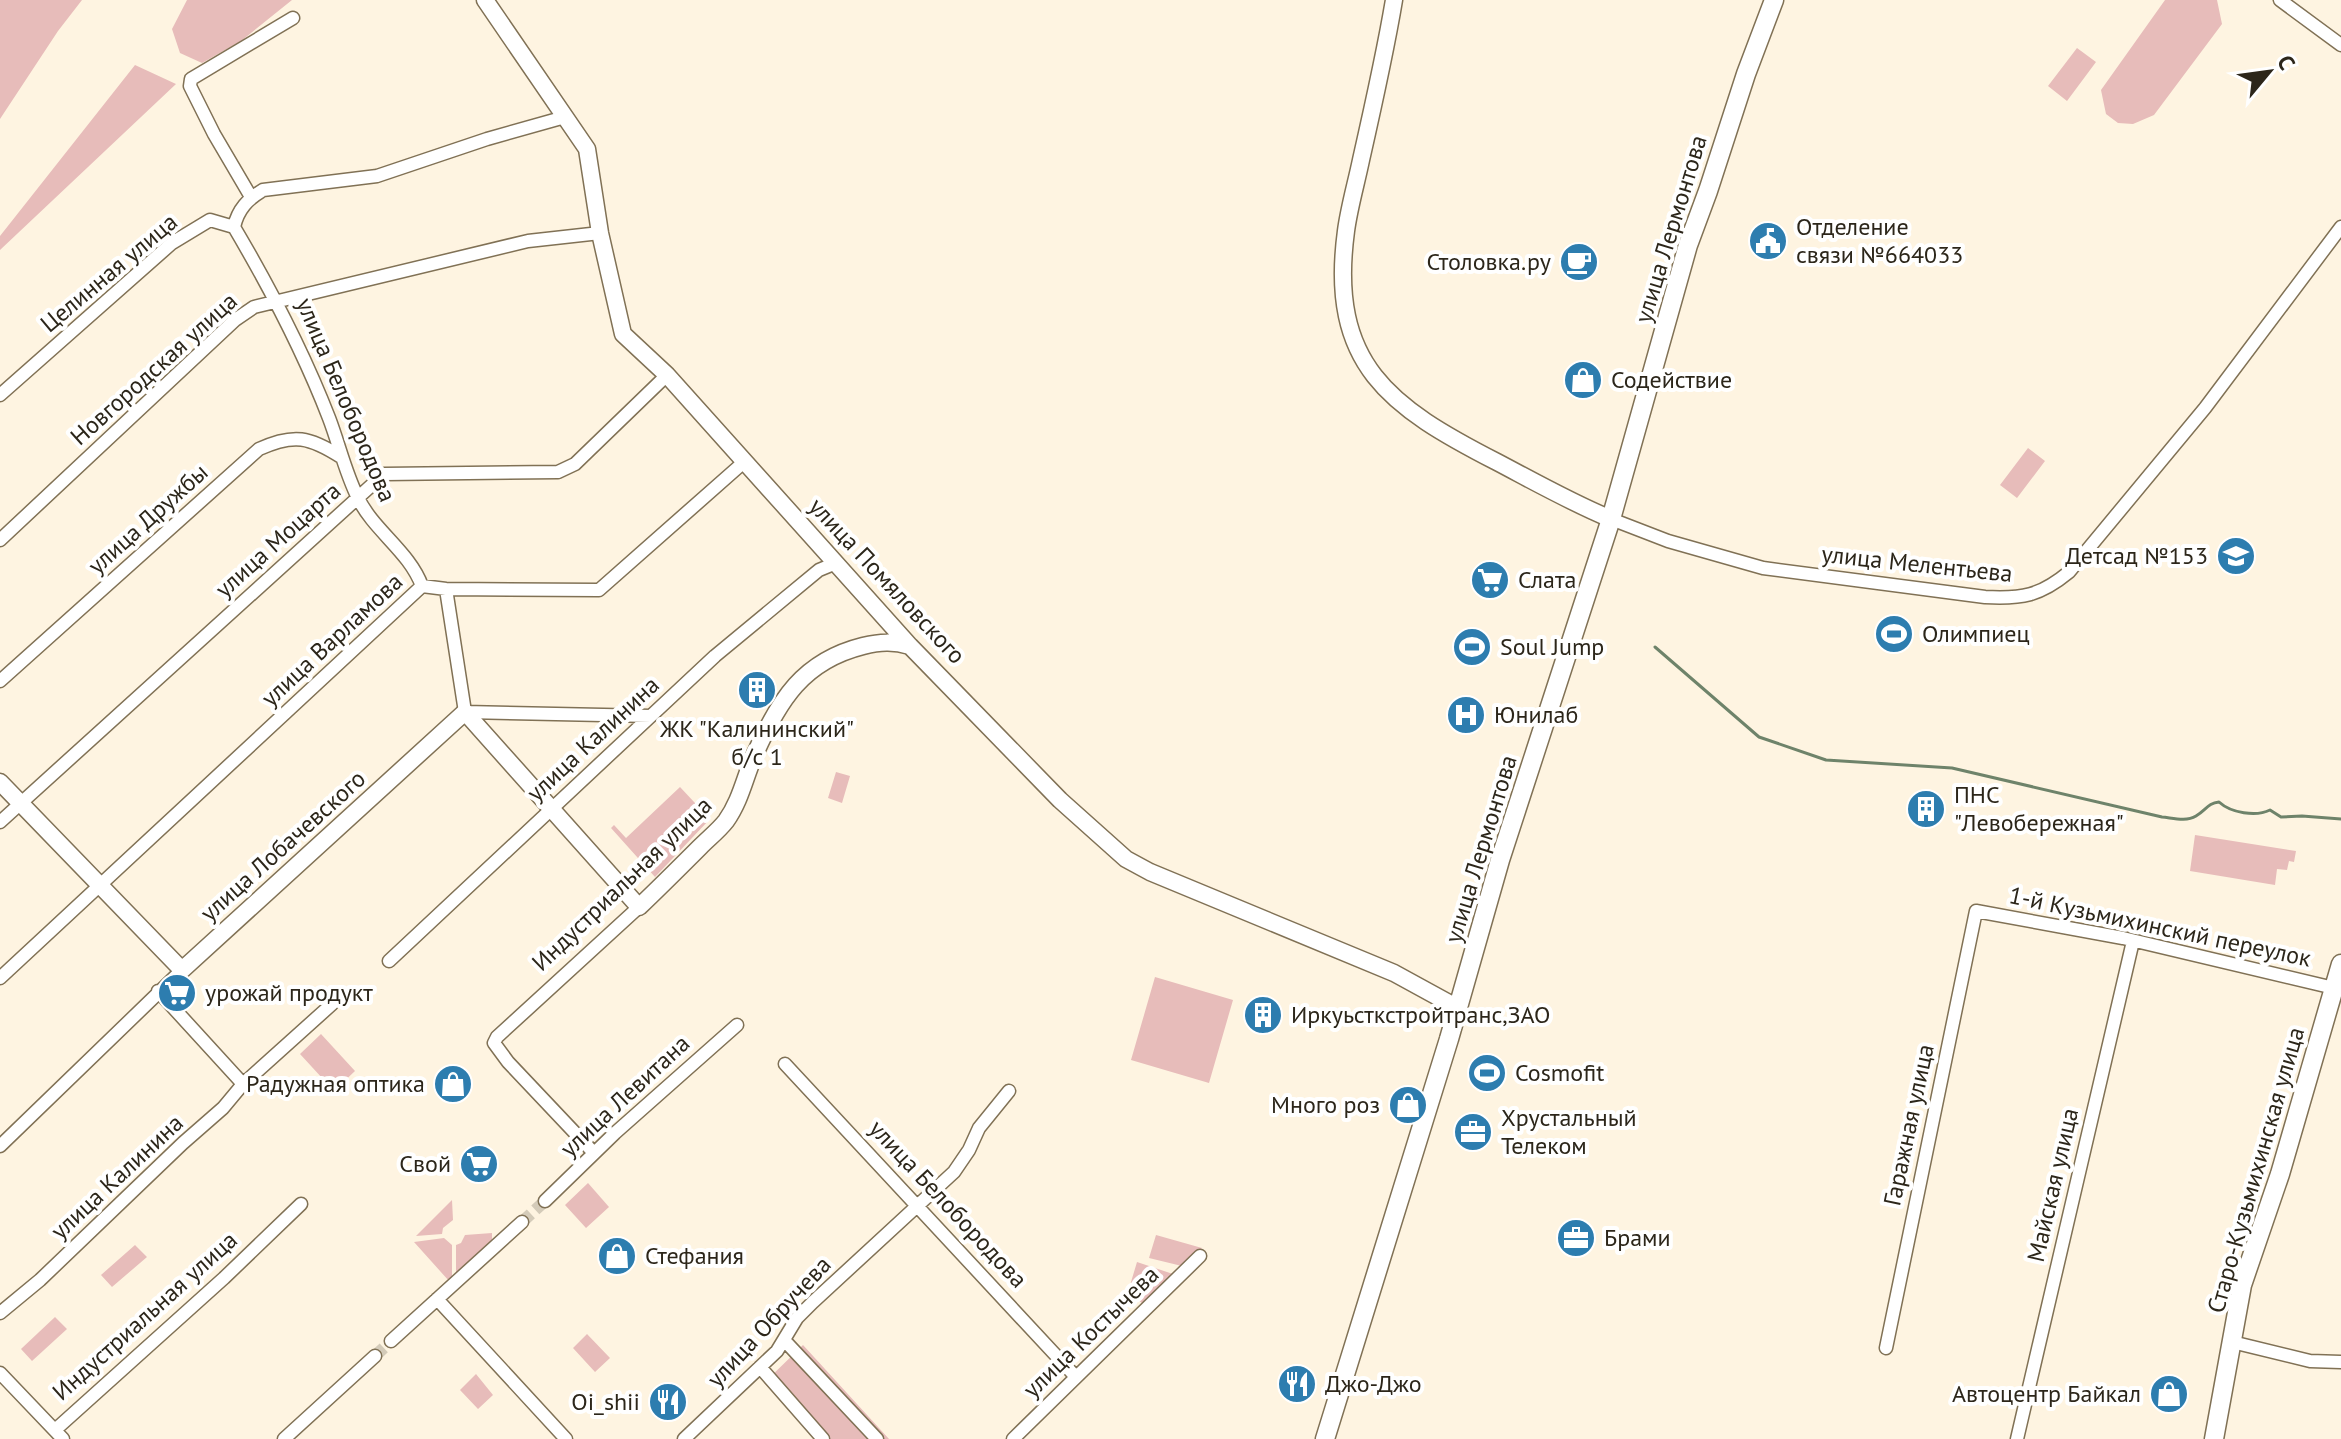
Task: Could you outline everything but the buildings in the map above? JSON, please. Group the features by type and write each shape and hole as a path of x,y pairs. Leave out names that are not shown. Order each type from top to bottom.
{"main road":[{"name":"улица Лермонтова","path":"1325,1439 1458,1008 1500,860 1611,519 1688,245 1774,0"},
{"name":"Старо-Кузьмихинская улица","path":"2214,1439 2242,1285 2280,1174 2341,964"}],"street":[{"name":"улица Помяловского","path":"485,0 587,149 619,328 667,375 910,646 1060,800 1126,859 1394,973 1458,1008"},
{"path":"1394,0 1346,232 1344,286 1347,321 1356,349 1382,388 1408,410 1458,442 1611,519"},
{"path":"2280,0 2341,45"},
{"path":"251,197 214,134 190,86 191,79 293,18"},
{"path":"234,227 240,209 251,197 273,188 377,176 565,117"},
{"name":"Целинная улица","path":"0,395 172,243 210,220 234,227"},
{"name":"улица Белобородова","path":"234,227 277,300 329,418 358,498 369,516 408,561 422,586"},
{"name":"улица Мелентьева","path":"1611,519 1668,541 1763,568 1985,597 2020,597 2043,591 2069,572 2196,420 2341,227"},
{"name":"Новгородская улица","path":"0,540 235,320 254,307 528,241 600,233"},
{"name":"улица Моцарта","path":"0,822 384,474 558,472 575,464 667,375"},
{"name":"улица Дружбы","path":"0,681 259,449 280,439 308,438 341,457"},
{"name":"улица Варламова","path":"0,978 422,586 446,589 599,590 744,462"},
{"name":"улица Калинина","path":"389,961 715,656 819,570 836,563"},
{"path":"446,589 465,712 639,907"},
{"name":"Индустриальная улица","path":"594,1153 508,1062 494,1043 497,1037 639,907 726,821 741,794 755,754 784,701 803,677 821,661 840,652 878,643 896,642 910,646"},
{"path":"465,712 651,716"},
{"name":"улица Лобачевского","path":"0,1146 158,991 465,712"},
{"path":"0,782 182,970"},
{"name":"1-й Кузьмихинский переулок","path":"1976,911 2133,941 2334,988"},
{"name":"Гаражная улица","path":"1886,1348 1976,911"},
{"name":"Майская улица","path":"2017,1439 2133,941"},
{"path":"158,991 243,1084"},
{"name":"улица Калинина","path":"0,1313 40,1280 223,1108 243,1084 332,1004"},
{"name":"улица Левитана","path":"545,1201 737,1025"},
{"name":"улица Белобородова","path":"785,1064 1076,1377"},
{"name":"улица Обручева","path":"684,1439 760,1367 805,1310 954,1172 979,1128 1009,1091"},
{"name":"Индустриальная улица","path":"59,1434 301,1204"},
{"path":"391,1341 522,1222"},
{"name":"улица Костычева","path":"1013,1439 1200,1256"},
{"path":"437,1299 566,1439"},
{"path":"784,1340 877,1439"},
{"path":"2232,1342 2310,1361 2341,1362"},
{"path":"284,1439 375,1356"},
{"path":"760,1367 823,1439"},
{"path":"0,1373 59,1434"}],"shaded area":[{"path":"0,0 82,0 0,119"},
{"path":"187,0 292,0 241,41 202,63 180,53 172,29"},
{"path":"2165,0 2217,0 2222,24 2154,115 2133,124 2118,123 2106,114 2101,90"},
{"path":"2077,48 2096,62 2067,101 2048,86"},
{"path":"135,65 176,84 0,250 0,236"},
{"path":"2028,448 2045,461 2017,498 2000,485"},
{"path":"836,772 850,776 842,803 828,798"},
{"path":"680,787 710,819 655,877 611,828 614,825 626,838"},
{"path":"2195,835 2296,851 2294,862 2289,861 2287,870 2277,869 2275,885 2190,871"},
{"path":"1155,977 1233,1000 1209,1083 1131,1060"},
{"path":"321,1034 355,1071 334,1091 300,1054"},
{"path":"588,1183 609,1207 586,1228 565,1205"},
{"path":"452,1200 453,1220 443,1228 442,1234 416,1236"},
{"path":"492,1233 492,1240 456,1274 456,1245 465,1235"},
{"path":"1156,1235 1202,1248 1186,1267 1149,1258"},
{"path":"444,1238 452,1245 452,1278 449,1281 414,1242"},
{"path":"135,1245 147,1257 112,1287 101,1275"},
{"path":"1137,1262 1179,1276 1147,1307 1128,1292"},
{"path":"55,1317 67,1329 32,1361 21,1349"},
{"path":"587,1334 610,1358 595,1372 573,1348"},
{"path":"803,1345 889,1439 817,1439 764,1383"},
{"path":"476,1374 493,1395 478,1409 460,1390"}],"waterway":[{"path":"1655,647 1759,737 1826,760 1952,768 2175,819 2192,818 2219,802 2244,813 2270,810 2281,817 2341,819"}],"tunnel":[{"path":"522,1222 545,1201"},
{"path":"375,1356 391,1341"}],"place":[{"name":"Отделение связи №664033","path":"1768,241"},
{"name":"Столовка.ру","path":"1579,262"},
{"name":"Содействие","path":"1583,380"},
{"name":"Детсад №153","path":"2236,556"},
{"name":"Слата","path":"1490,580"},
{"name":"Олимпиец","path":"1894,634"},
{"name":"Soul Jump","path":"1472,647"},
{"name":"ЖК \"Калининский\" б/с 1","path":"757,690"},
{"name":"Юнилаб","path":"1466,715"},
{"name":"ПНС \"Левобережная\"","path":"1926,809"},
{"name":"урожай продукт","path":"177,993"},
{"name":"Иркуьсткстройтранс,ЗАО","path":"1263,1015"},
{"name":"Cosmofit","path":"1487,1073"},
{"name":"Радужная оптика","path":"453,1084"},
{"name":"Много роз","path":"1408,1105"},
{"name":"Хрустальный Телеком","path":"1473,1132"},
{"name":"Свой","path":"479,1164"},
{"name":"Брами","path":"1576,1238"},
{"name":"Стефания","path":"617,1256"},
{"name":"Джо-Джо","path":"1297,1384"},
{"name":"Автоцентр Байкал","path":"2169,1394"},
{"name":"Oi_shii","path":"668,1402"}]}
